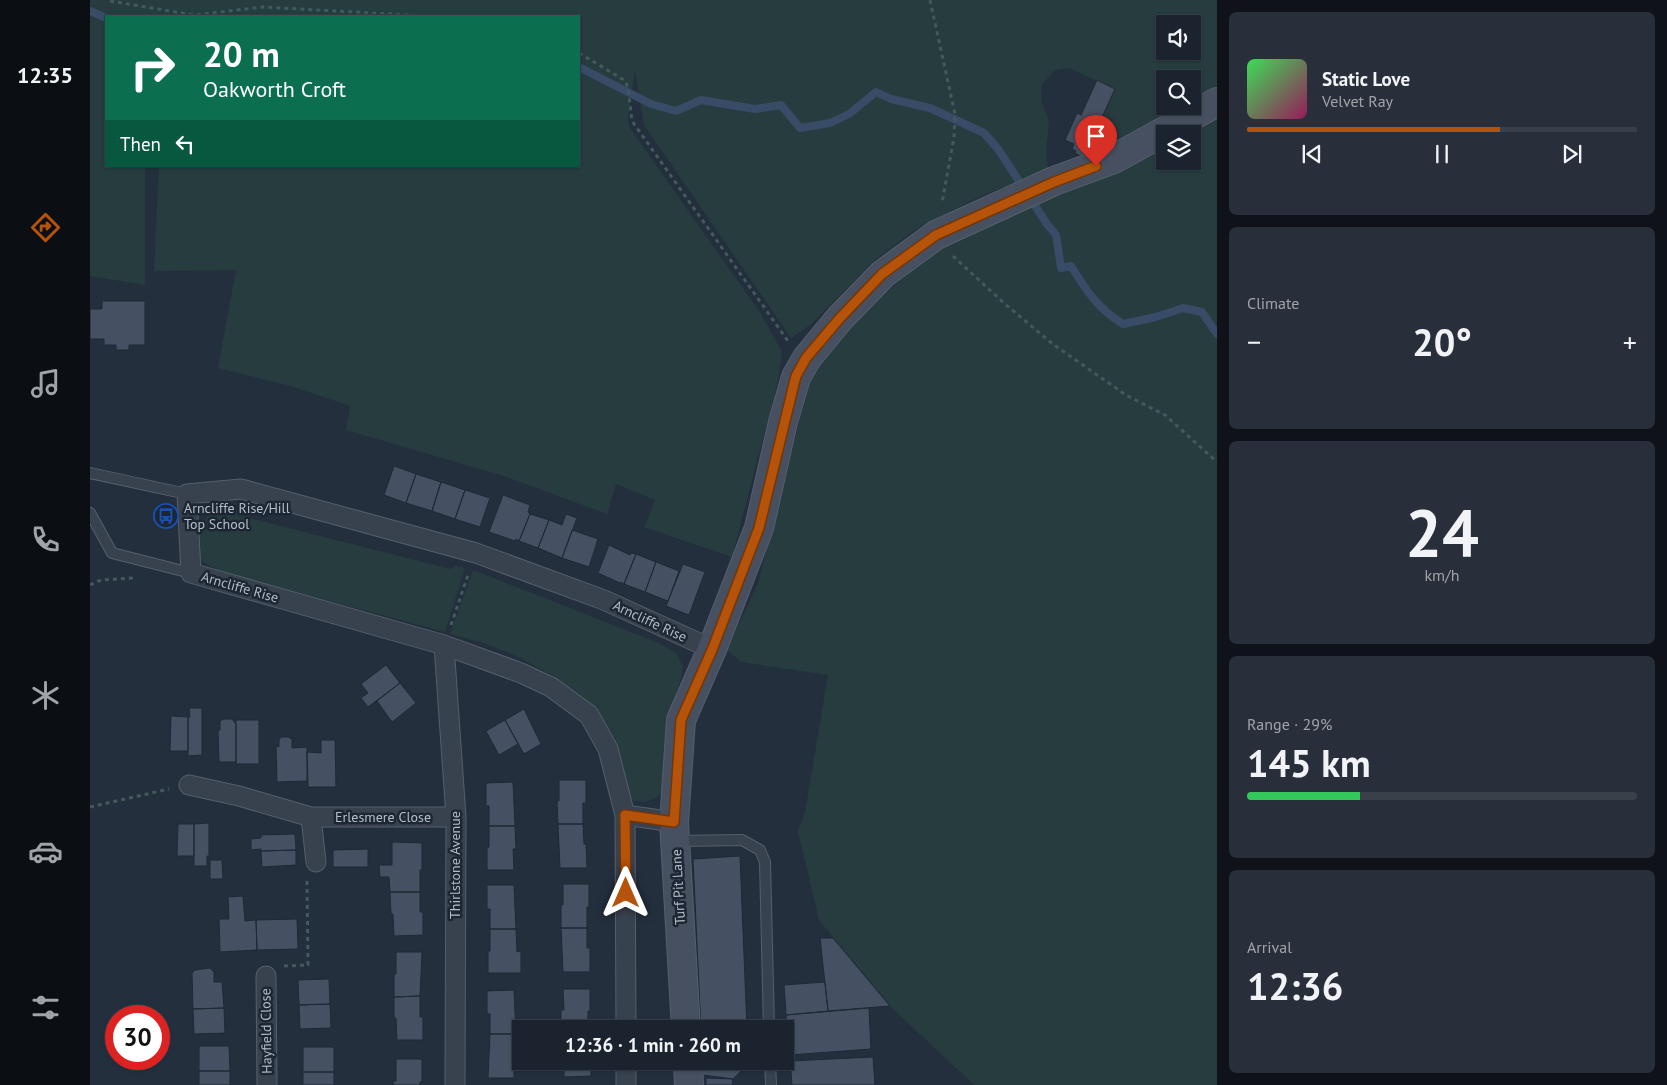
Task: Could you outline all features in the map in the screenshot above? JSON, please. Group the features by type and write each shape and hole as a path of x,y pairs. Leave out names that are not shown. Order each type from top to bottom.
{"street":[{"name":"Turf Pit Lane","path":"686,1020 675,831 681,720 712,650 759,528 796,376 806,358 840,318 882,274 943,231 1054,182 1114,159 1217,102"},
{"name":"Arncliffe Rise","path":"626,1020 625,815 608,749 589,716 551,687 521,673 444,645 191,573 187,494 241,489 476,553 604,600 712,650"},
{"name":"Thirlstone Avenue","path":"444,645 456,817 455,1085"},
{"name":"Erlesmere Close","path":"189,785 239,796 311,817 456,817"},
{"path":"625,815 675,831"},
{"path":"311,817 316,862"},
{"name":"Hayfield Close","path":"266,976 267,1085"},
{"path":"626,1070 626,1085"},
{"path":"688,1070 689,1085"}],"lane":[{"path":"90,473 187,494"},
{"path":"90,513 112,553 191,573"},
{"path":"675,831 742,840 760,850 765,862 769,1020"},
{"path":"770,1070 771,1085"}],"path":[{"path":"930,0 955,114 942,246 1005,304 1054,345 1126,395 1165,415 1217,462"},
{"path":"110,1 194,15 262,7 410,15"},
{"path":"580,54 624,80 628,87 632,121 790,344 806,358"},
{"path":"444,645 476,553"},
{"path":"90,807 189,785"},
{"path":"266,976 284,966 308,965 307,872 316,862"}],"green space":[{"path":"90,0 1217,0 1217,87 1201,98 1201,70 1156,70 1156,115 1172,115 1093,158 1099,124 1115,89 1069,68 1055,70 1041,86 1042,103 1049,121 1046,153 1048,169 977,198 915,230 876,259 810,325 791,338 644,125 635,70 628,119 630,128 761,314 782,352 778,381 732,557 644,527 655,500 616,484 607,514 504,476 346,430 350,406 291,386 218,368 236,270 154,271 159,167 580,167 580,15 105,15 105,167 145,167 145,285 90,276"},
{"path":"1217,118 1217,1085 974,1085 890,1006 819,920 798,831 805,813 828,675 741,662 727,650 758,583 810,380 840,338 883,295 939,248 1156,152 1156,170 1201,170 1201,127"},
{"path":"228,509 250,512 249,518 451,569 456,566 465,568 445,632 221,572 201,561 196,548 196,534 207,517"},
{"path":"473,570 659,643 676,653 683,666 667,732 664,789 656,798 644,802 634,801 624,791 583,699 555,677 515,655 480,642 450,634"}],"building":[{"path":"1097,80 1115,89 1099,124 1107,128 1093,158 1085,155 1084,158 1072,149 1074,144 1065,140 1077,113 1081,115"},
{"path":"102,301 145,301 145,345 129,345 129,350 116,350 116,345 104,345 104,339 90,339 90,309 102,309"},
{"path":"394,466 416,474 406,503 384,495"},
{"path":"416,474 441,482 432,511 406,503"},
{"path":"441,482 465,490 455,519 432,511"},
{"path":"465,490 490,498 480,527 455,519"},
{"path":"503,495 530,505 528,512 530,514 519,541 489,532"},
{"path":"530,514 549,520 538,548 519,541"},
{"path":"566,514 577,518 562,558 538,548 549,520 562,525"},
{"path":"572,530 598,539 589,567 562,558"},
{"path":"609,545 630,555 631,553 636,554 624,584 598,573"},
{"path":"636,554 656,562 645,592 624,584"},
{"path":"656,562 679,571 668,601 645,592"},
{"path":"683,564 705,572 689,615 666,606"},
{"path":"386,665 400,683 368,707 361,698 368,693 361,684"},
{"path":"400,683 416,703 392,722 377,701"},
{"path":"189,708 202,708 202,755 188,756"},
{"path":"524,709 541,744 524,754 505,720"},
{"path":"171,716 188,717 188,751 170,751"},
{"path":"232,719 236,724 236,762 219,762 218,730 220,730 220,721"},
{"path":"236,720 259,720 259,764 236,764"},
{"path":"505,720 518,744 499,755 486,731"},
{"path":"281,737 292,739 292,748 307,747 307,781 277,782 276,746 279,747"},
{"path":"321,740 335,740 336,787 308,787 307,752 321,753"},
{"path":"559,780 586,780 586,803 583,803 583,824 558,824 557,801 559,801"},
{"path":"513,782 515,826 489,826 489,806 486,806 486,783"},
{"path":"209,823 209,856 207,856 207,866 194,866 194,824"},
{"path":"178,824 194,824 194,856 177,856"},
{"path":"558,824 583,824 587,868 560,868"},
{"path":"489,826 515,826 516,849 513,849 514,870 487,870"},
{"path":"295,834 296,850 251,850 251,839 261,838 261,835"},
{"path":"392,842 422,843 420,892 390,892 389,877 380,877 379,865 392,865"},
{"path":"368,849 368,867 333,867 333,850"},
{"path":"296,850 296,865 262,867 261,851"},
{"path":"740,856 747,1020 701,1020 693,859"},
{"path":"210,860 222,860 223,879 210,879"},
{"path":"563,884 589,884 587,928 561,928"},
{"path":"487,885 514,885 516,929 490,929 490,909 487,909"},
{"path":"390,892 420,892 420,912 423,912 423,935 394,936"},
{"path":"243,896 245,921 256,920 257,950 220,952 219,919 229,919 228,897"},
{"path":"297,919 298,949 257,950 256,920"},
{"path":"561,928 587,928 587,948 590,948 590,972 563,972"},
{"path":"490,929 516,929 517,952 521,951 521,973 488,973"},
{"path":"820,938 833,938 890,1006 828,1011"},
{"path":"396,952 422,952 420,996 394,997"},
{"path":"210,968 214,972 214,982 222,982 224,1008 193,1009 192,973 195,970"},
{"path":"329,979 330,1004 299,1005 298,980"},
{"path":"825,982 828,1011 786,1015 784,985"},
{"path":"563,989 590,989 588,1020 561,1020 561,1010 564,1010"},
{"path":"514,990 515,1020 512,1020 512,1034 490,1034 490,1014 487,1014 487,991"},
{"path":"420,996 420,1017 423,1017 423,1040 397,1040 394,997"},
{"path":"330,1004 331,1028 300,1029 299,1005"},
{"path":"224,1008 225,1033 194,1034 193,1009"},
{"path":"869,1008 871,1049 794,1055 794,1020 786,1020 786,1015"},
{"path":"490,1034 512,1034 512,1070 514,1070 514,1078 488,1078"},
{"path":"199,1046 229,1046 230,1071 199,1071"},
{"path":"303,1047 334,1047 334,1072 303,1072"},
{"path":"873,1057 875,1085 792,1085 791,1070 794,1070 794,1061"},
{"path":"396,1059 422,1059 422,1082 420,1082 420,1085 394,1085 393,1081 396,1081"},
{"path":"564,1070 591,1070 591,1076 564,1077"},
{"path":"703,1070 742,1070 733,1079 703,1075"},
{"path":"199,1071 230,1071 230,1085 199,1085"},
{"path":"303,1072 334,1072 334,1085 303,1085"},
{"path":"706,1078 733,1079 732,1085 706,1085"}],"waterway":[{"path":"90,11 105,18"},
{"path":"580,68 651,104 676,111 701,100 755,109 781,105 800,128 830,123 849,114 876,92 891,99 930,108 984,133 998,149 1056,235 1061,268 1071,266 1093,298 1106,312 1123,324 1156,317 1183,308 1202,312 1217,334"}],"place":[{"name":"Arncliffe Rise/Hill Top School","path":"166,516"}],"route":[{"path":"626,893 625,815 674,822 681,720 712,650 759,528 796,376 806,358 840,318 882,274 936,235 1054,182 1096,166"}]}
